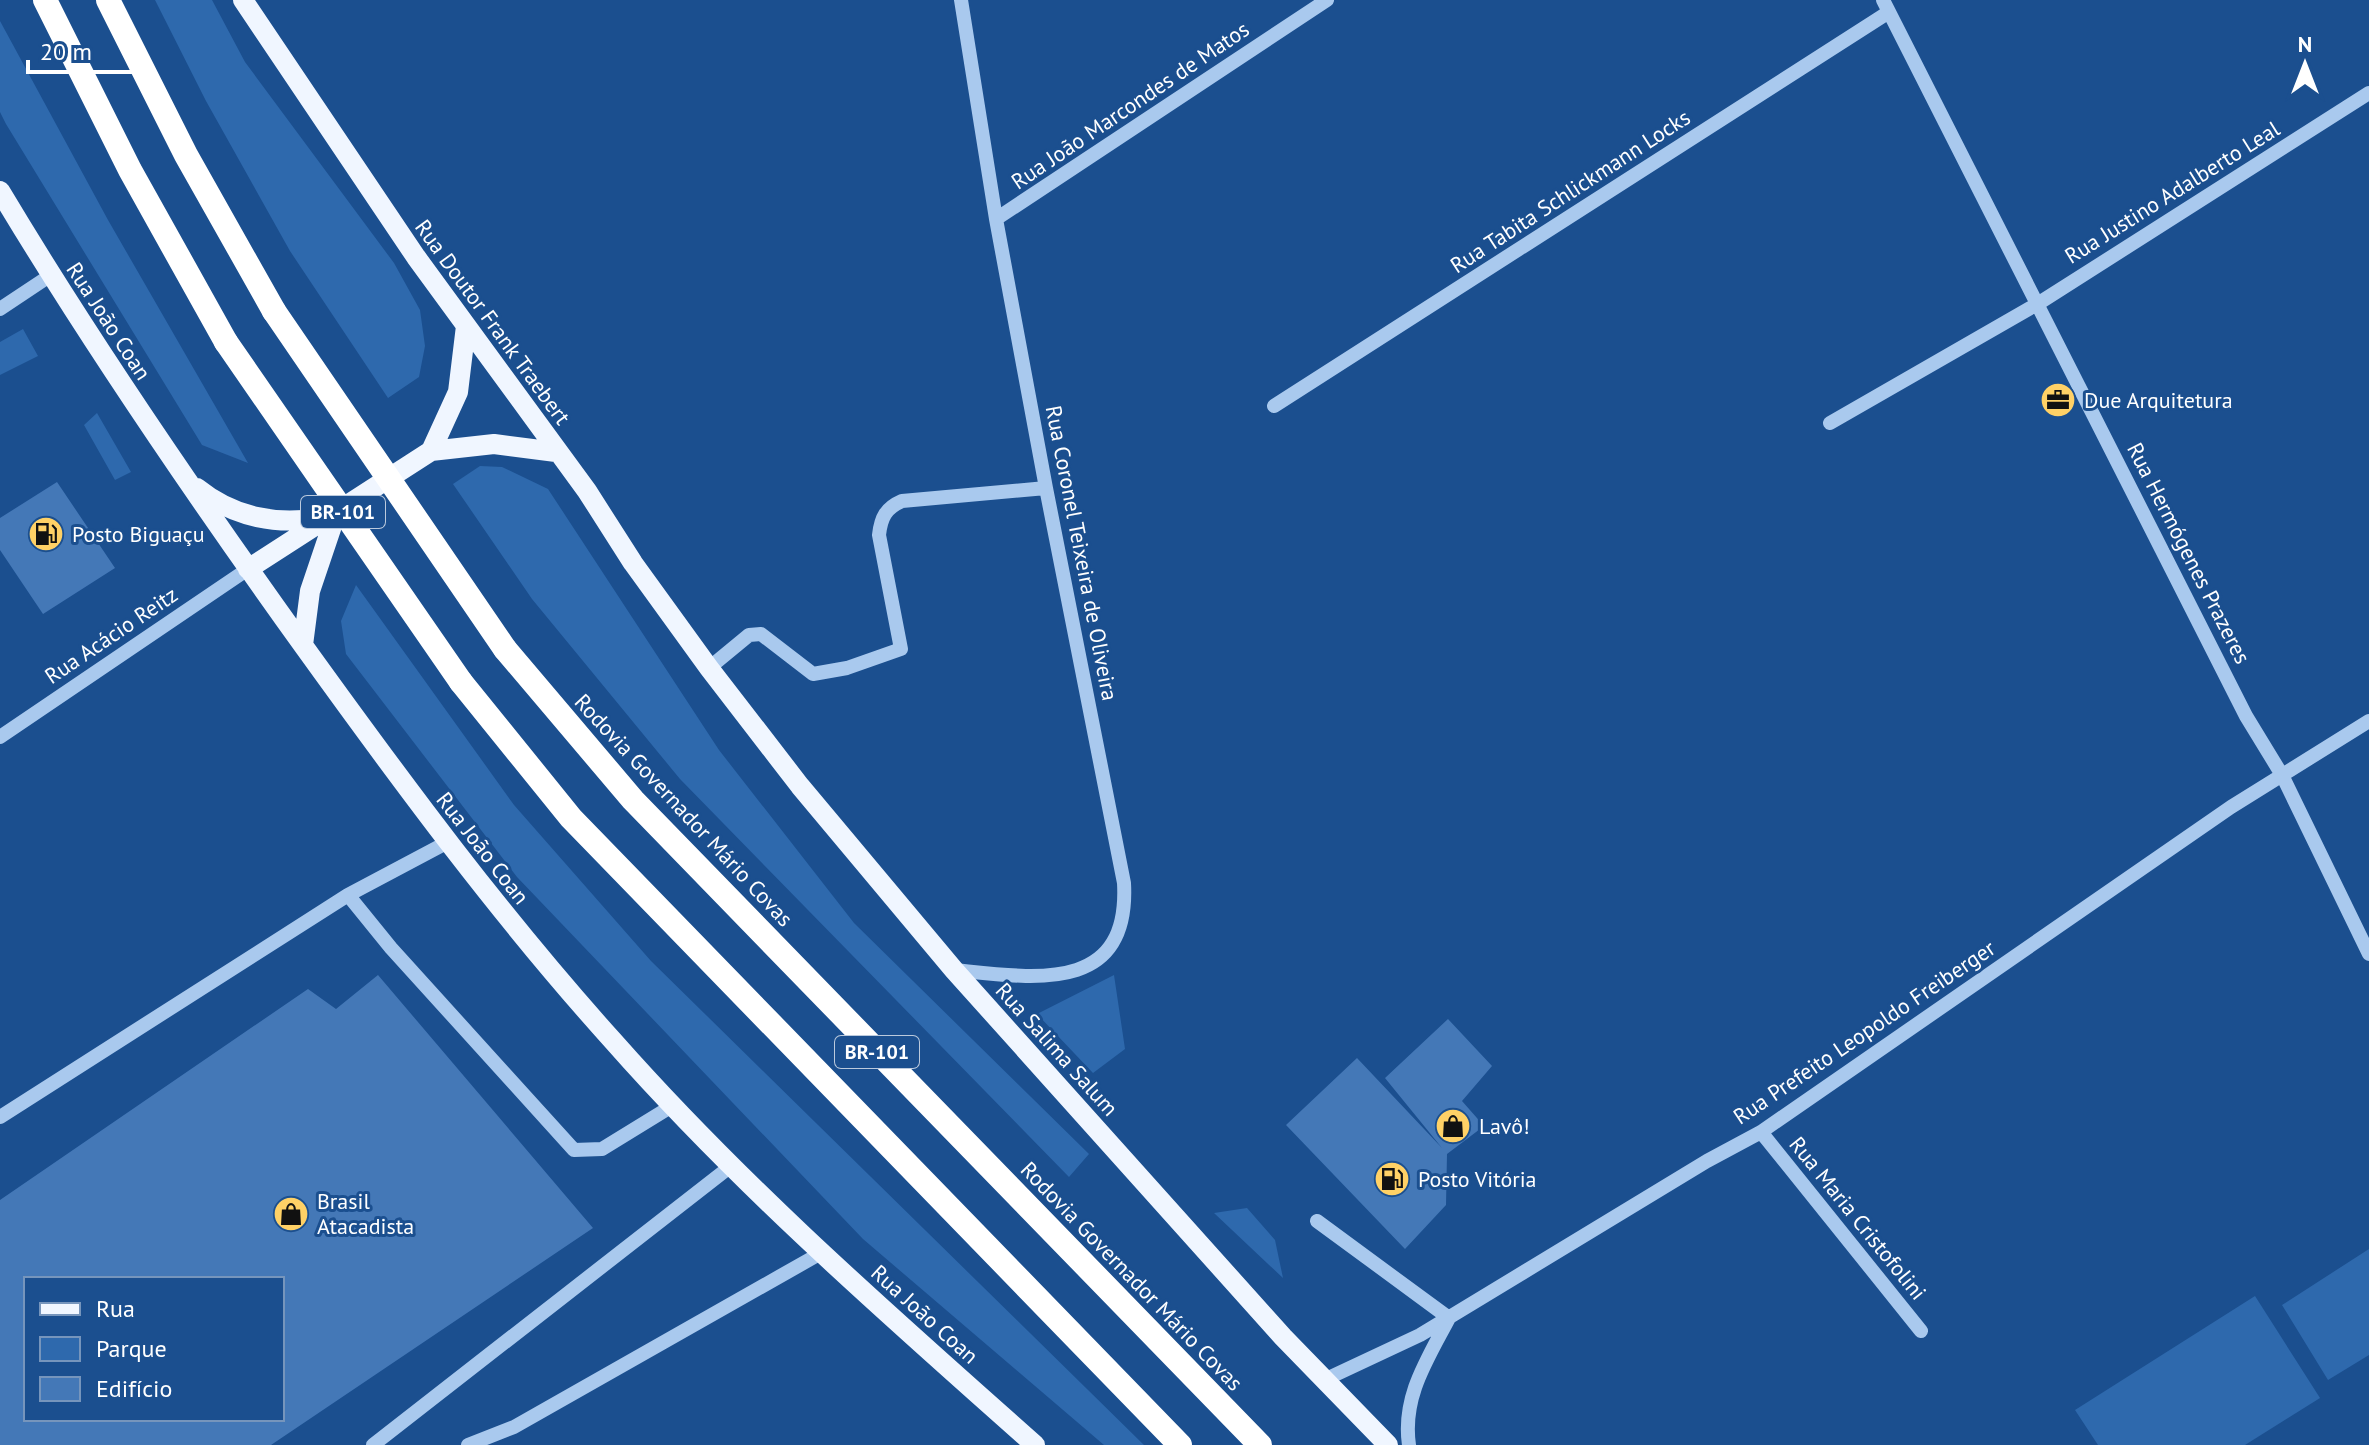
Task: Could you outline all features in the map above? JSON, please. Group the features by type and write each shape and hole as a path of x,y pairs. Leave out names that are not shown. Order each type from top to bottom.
{"highway":[{"name":"BR-101","path":"45,0 130,170 226,342 461,682 571,818 1180,1445"},
{"name":"Rodovia Governador Mário Covas","path":"108,0 186,155 274,311 505,649 633,800 1260,1445"}],"main road":[{"name":"Rua Doutor Frank Traebert","path":"243,0 466,326 709,668"},
{"name":"Rua João Coan","path":"0,191 51,275 248,569 446,843 526,944 672,1106 731,1166 821,1253 1035,1445"},
{"path":"431,451 458,392 466,326"},
{"path":"248,569 431,451 494,444 556,452"},
{"path":"186,479 211,499 261,518 304,521 336,514"},
{"path":"303,645 310,591 336,514"},
{"name":"Rua Salima Salum","path":"709,668 800,786 954,970 1324,1380 1388,1445"}],"street":[{"name":"Rua Coronel Teixeira de Oliveira","path":"954,970 1007,975 1067,973 1096,962 1117,942 1126,914 1124,883 996,219 961,0"},
{"name":"Rua João Marcondes de Matos","path":"996,219 1327,0"},
{"name":"Rua Hermógenes Prazeres","path":"1886,6 2246,716 2282,775 2369,954"},
{"name":"Rua Tabita Schlickmann Locks","path":"1274,406 1886,6"},
{"name":"Rua Justino Adalberto Leal","path":"1830,423 2039,303 2369,93"},
{"path":"0,309 51,275"},
{"path":"709,668 749,635 761,634 813,674 847,668 901,649 879,535 881,520 890,506 902,501 1046,488"},
{"name":"Rua Acácio Reitz","path":"0,737 248,569"},
{"name":"Rua Prefeito Leopoldo Freiberger","path":"1324,1380 1449,1318 1761,1132 2218,816 2369,721"},
{"path":"0,1117 348,895 446,843"},
{"path":"348,895 391,948 574,1150 602,1149 672,1106"},
{"name":"Rua Maria Cristofolini","path":"1761,1132 1921,1331"},
{"path":"373,1445 731,1166"},
{"path":"1317,1221 1449,1318 1411,1392 1406,1428 1409,1445"},
{"path":"468,1445 514,1427 821,1253"}],"green space":[{"path":"155,0 212,0 245,62 394,263 420,310 425,346 419,377 388,398 290,251 206,101"},
{"path":"0,21 108,220 248,463 202,445 6,124 0,112"},
{"path":"23,329 38,356 0,375 0,342"},
{"path":"97,413 131,472 115,480 84,425"},
{"path":"480,466 502,467 548,489 719,750 854,923 1089,1154 1069,1177 680,779 532,599 453,484"},
{"path":"356,585 514,805 651,961 1144,1445 1104,1445 863,1239 517,877 346,654 341,621"},
{"path":"1114,975 1125,1049 1093,1073 1037,1014"},
{"path":"1247,1208 1275,1240 1283,1278 1214,1213"},
{"path":"2369,1249 2369,1355 2328,1380 2282,1305"},
{"path":"2255,1296 2320,1398 2245,1445 2098,1445 2075,1410"}],"building":[{"name":"Posto Biguaçu","path":"57,482 115,568 43,614 0,550 0,518"},
{"name":"Brasil Atacadista","path":"378,975 593,1228 271,1445 0,1445 0,1200 308,989 336,1009"},
{"name":"Posto Vitória","path":"1448,1019 1492,1066 1462,1101 1484,1126 1447,1154 1446,1205 1405,1249 1286,1125 1357,1058 1442,1148 1385,1078"}],"place":[{"name":"Due Arquitetura","path":"2058,400"},
{"name":"Posto Biguaçu","path":"46,534"},
{"name":"Lavô!","path":"1453,1126"},
{"name":"Posto Vitória","path":"1392,1179"},
{"name":"Brasil Atacadista","path":"291,1214"}]}
